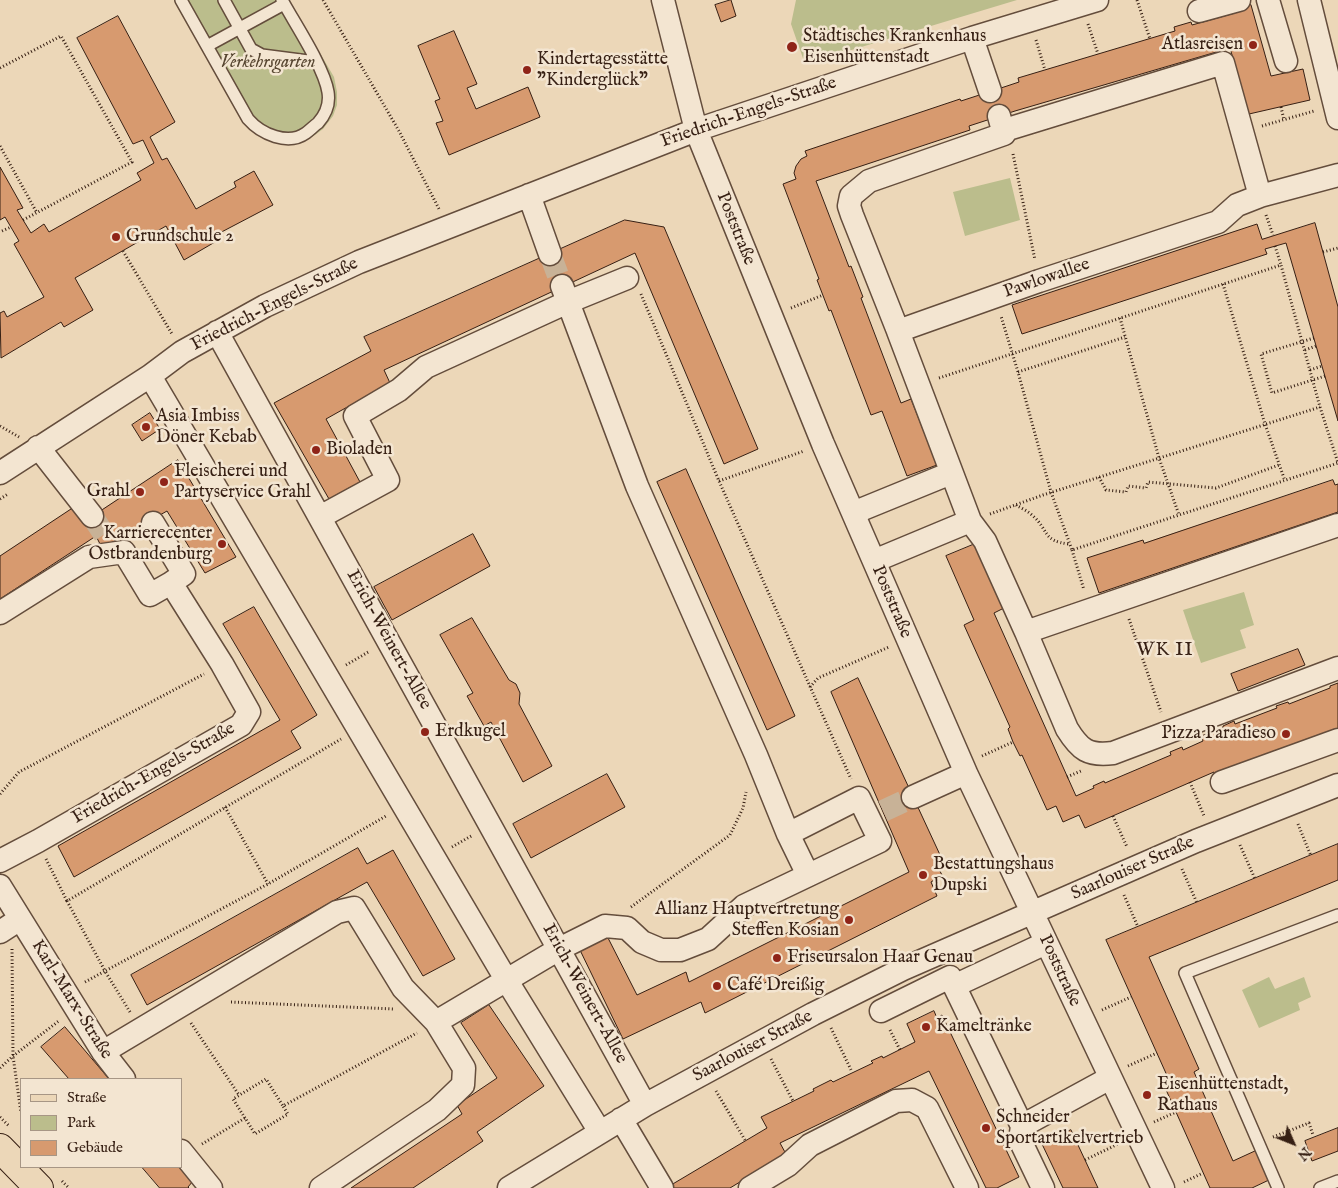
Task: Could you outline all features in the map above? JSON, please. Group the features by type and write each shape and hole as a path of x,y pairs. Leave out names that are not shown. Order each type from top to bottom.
{"main road":[{"path":"0,1148 39,1188"}],"street":[{"name":"Poststraße","path":"663,0 696,130 823,444 964,769 1032,914 1138,1135 1171,1186"},
{"path":"1199,11 1240,0"},
{"path":"1268,0 1286,61"},
{"path":"1309,0 1336,112"},
{"name":"Friedrich-Engels-Straße","path":"0,473 150,376 182,352 265,306 359,262 696,130 972,38 1090,2"},
{"path":"972,38 990,91"},
{"path":"1260,196 1223,63 1003,126 869,181 851,196 849,206 970,521 985,541 1067,729 1075,742 1086,751 1098,755 1113,753 1338,668"},
{"name":"Pawlowallee","path":"898,331 1039,281 1218,222 1237,205 1260,196 1337,178"},
{"path":"529,195 550,254"},
{"path":"320,517 388,480 355,416 399,390 426,367 565,294 627,278"},
{"path":"565,294 637,486 756,755 788,834 808,875"},
{"name":"Erich-Weinert-Allee","path":"217,332 645,1105"},
{"path":"150,376 507,981 600,1132"},
{"path":"38,447 92,516"},
{"path":"853,513 952,473"},
{"path":"874,561 970,521"},
{"path":"0,613 89,557 114,548 124,552 150,595 171,583 184,574 153,524"},
{"path":"1026,632 1338,526"},
{"name":"Friedrich-Engels-Straße","path":"0,861 241,725 249,712 222,664 171,583"},
{"path":"1222,782 1338,740"},
{"path":"913,797 964,769"},
{"name":"Saarlouiser Straße","path":"509,1188 645,1105 822,1010 903,969 1222,830 1338,785"},
{"path":"431,1016 507,981 559,949 605,926 627,928 642,942 661,950 680,950 708,939 744,906 880,841 870,809 788,834"},
{"name":"Karl-Marx-Straße","path":"0,886 103,1052 123,1078"},
{"path":"103,1052 337,912 354,908 403,988 431,1016 464,1068 463,1085 437,1110 321,1188"},
{"path":"0,932 20,919"},
{"path":"954,986 1046,943"},
{"path":"881,1011 950,977 1022,1126 1020,1140 1039,1187"},
{"path":"1022,1126 1110,1077"},
{"path":"750,1188 788,1165 810,1145 896,1101 912,1100 926,1108 967,1188"},
{"path":"621,1119 662,1188"},
{"path":"183,1153 211,1188"}],"lane":[{"path":"181,0 248,120 255,127 264,133 280,138 294,138 305,134 322,118 328,107 326,79 283,2 207,46"},
{"path":"224,0 251,49 262,55 316,62"},
{"path":"1278,1188 1185,973 1338,915"},
{"path":"1320,1188 1338,1181"}],"path":[{"path":"323,0 398,131 448,227"},
{"path":"1137,0 1150,39"},
{"path":"1090,2 1098,54"},
{"path":"1030,20 1045,70"},
{"path":"0,68 61,36 132,162 23,220"},
{"path":"1281,107 1284,120"},
{"path":"1242,132 1284,120 1336,112"},
{"path":"1003,126 1039,281"},
{"path":"0,146 37,212"},
{"path":"2,231 11,227"},
{"path":"1072,550 1338,463 1320,407 1275,246"},
{"path":"1323,252 1338,248"},
{"path":"123,251 182,352"},
{"path":"919,385 1281,265"},
{"path":"627,278 637,283 719,481 810,687 870,809"},
{"path":"1223,284 1265,424 1285,480"},
{"path":"770,316 823,295"},
{"path":"995,296 1052,492 1091,610"},
{"path":"1120,318 1159,458 1178,515"},
{"path":"1018,372 1125,337"},
{"path":"1314,338 1261,354 1272,393 1325,376"},
{"path":"1304,350 1316,346"},
{"path":"1310,370 1322,366"},
{"path":"970,521 1098,477 1320,407"},
{"path":"719,481 823,444"},
{"path":"1098,477 1106,490 1126,492 1128,486 1146,488 1148,482 1216,488 1279,465"},
{"path":"1015,505 1034,517 1046,534 1056,542 1069,544"},
{"path":"1122,599 1168,733"},
{"path":"810,687 818,678 907,638"},
{"path":"328,675 388,640"},
{"path":"0,794 19,772 222,664"},
{"path":"67,901 359,728"},
{"path":"964,769 1013,742"},
{"path":"1190,782 1255,879"},
{"path":"605,926 730,835 743,808 747,790"},
{"path":"1289,803 1311,856"},
{"path":"0,1068 105,971 268,884 404,806"},
{"path":"226,807 268,884"},
{"path":"1113,816 1138,927"},
{"path":"434,857 490,825"},
{"path":"38,841 67,901 140,1030"},
{"path":"1174,851 1197,903"},
{"path":"20,919 12,951 13,1056 20,1106"},
{"path":"1082,1019 1131,997"},
{"path":"229,1002 431,1016"},
{"path":"180,1006 239,1095"},
{"path":"822,1010 852,1072"},
{"path":"284,1106 431,1016"},
{"path":"762,1042 793,1101"},
{"path":"1110,1077 1157,1053"},
{"path":"705,1072 745,1140"},
{"path":"266,1078 284,1106 288,1114 255,1134 233,1099 266,1078"},
{"path":"183,1153 245,1118"},
{"path":"1259,1143 1309,1123 1312,1135"},
{"path":"1085,1160 1138,1135"},
{"path":"1171,1186 1204,1173"}],"green space":[{"name":"Verkehrsgarten","path":"174,0 289,0 334,77 337,105 333,116 323,129 306,140 277,143 260,135 243,121"},
{"path":"796,0 1017,0 805,64 791,24"},
{"path":"1010,178 1020,220 965,236 953,192"},
{"path":"1244,592 1254,625 1240,630 1246,648 1201,663 1183,610"},
{"path":"1269,977 1275,989 1304,977 1311,997 1298,1003 1300,1010 1259,1028 1242,990"}],"building":[{"path":"731,0 736,16 721,22 715,5"},
{"path":"1251,5 1271,76 1303,69 1310,100 1249,114 1230,48 1015,111 969,126 970,130 816,181 849,267 851,266 863,297 861,298 901,403 911,399 937,465 907,476 882,411 871,415 831,310 829,311 817,280 819,279 783,184 796,179 794,173 796,166 801,159 807,156 805,151 960,99 961,101 1019,82 1018,78 1175,31 1174,27 1191,22 1192,25 1235,13 1234,10"},
{"path":"118,16 175,122 150,137 162,160 167,158 196,209 236,187 234,182 254,171 273,205 212,237 215,242 184,260 166,226 75,278 93,310 64,327 61,322 1,358 0,313 4,311 7,317 44,297 14,244 19,241 5,217 0,220 0,167 23,208 17,210 31,233 44,224 49,232 141,180 137,173 154,163 143,140 133,144 77,38"},
{"path":"454,31 477,84 467,88 476,109 528,87 540,117 449,155 436,123 443,121 435,101 440,99 418,46"},
{"path":"625,220 664,227 758,449 724,464 635,253 384,370 390,383 326,419 360,482 329,499 274,403 371,351 364,337"},
{"path":"1315,223 1338,307 1338,421 1286,243 1265,249 1267,254 1022,334 1012,305 1257,224 1262,239"},
{"name":"Asia Imbiss Döner Kebab","path":"150,413 160,429 142,441 132,425"},
{"path":"178,460 236,557 205,573 167,511 102,548 96,536 0,599 0,556 77,505 86,520"},
{"path":"686,469 795,716 767,730 657,482"},
{"path":"1333,480 1335,485 1338,484 1338,512 1099,593 1087,558 1143,540 1144,543"},
{"path":"473,534 490,566 392,620 374,587"},
{"path":"975,544 1004,608 994,613 1076,796 1104,781 1105,783 1171,755 1170,752 1182,747 1183,750 1203,741 1201,736 1223,728 1223,726 1234,721 1235,724 1277,708 1276,706 1288,702 1289,704 1330,688 1330,686 1338,683 1338,730 1215,776 1214,772 1085,828 1079,815 1063,822 1056,806 1047,810 1022,755 1020,756 1013,742 1008,729 1010,727 964,625 974,620 946,556"},
{"path":"254,607 317,715 291,731 301,748 74,877 58,846 280,720 223,624"},
{"path":"472,618 509,680 516,684 520,693 519,704 552,766 523,782 491,722 484,726 467,696 473,693 440,635"},
{"path":"1298,649 1305,665 1238,691 1231,674"},
{"path":"858,678 941,857 934,860 942,875 931,882 937,896 705,1013 701,1002 623,1039 579,948 606,934 637,995 686,972 689,982 909,872 831,692"},
{"path":"607,774 625,807 531,858 513,824"},
{"path":"1338,844 1338,880 1149,957 1199,1069 1194,1072 1233,1161 1257,1150 1271,1179 1252,1188 1210,1188 1163,1083 1169,1080 1106,940"},
{"path":"358,848 367,864 393,850 455,959 423,976 367,882 147,1005 131,975"},
{"path":"489,1005 544,1086 477,1132 483,1141 413,1188 351,1188 462,1114 457,1105 497,1078 461,1023"},
{"path":"934,1011 937,1018 942,1015 1019,1177 997,1188 986,1188 929,1071 780,1143 786,1154 730,1188 666,1188 767,1128 761,1117 814,1091 813,1089 831,1080 833,1082 873,1063 871,1061 882,1056 883,1058 915,1042 907,1024"},
{"path":"65,1027 108,1078 68,1078 41,1047"},
{"path":"1338,1128 1338,1151 1312,1161 1305,1141"},
{"path":"1071,1130 1098,1188 1063,1188 1042,1144"},
{"path":"143,1168 182,1168 193,1181 189,1188 160,1188"}],"tunnel":[{"path":"550,254 562,286"},
{"path":"92,516 110,543"},
{"path":"883,811 913,797"}],"place":[{"name":"Atlasreisen","path":"1253,45"},
{"name":"Städtisches Krankenhaus Eisenhüttenstadt","path":"792,47"},
{"name":"Kindertagesstätte \"Kinderglück\"","path":"527,70"},
{"name":"Grundschule 2","path":"116,237"},
{"name":"Asia Imbiss Döner Kebab","path":"146,427"},
{"name":"Bioladen","path":"316,450"},
{"name":"Fleischerei und Partyservice Grahl","path":"164,482"},
{"name":"Grahl","path":"140,492"},
{"name":"Karrierecenter Ostbrandenburg","path":"222,544"},
{"name":"Erdkugel","path":"425,732"},
{"name":"Pizza Paradieso","path":"1286,734"},
{"name":"Bestattungshaus Dupski","path":"923,875"},
{"name":"Allianz Hauptvertretung Steffen Kosian","path":"849,920"},
{"name":"Friseursalon Haar Genau","path":"777,958"},
{"name":"Café Dreißig","path":"717,986"},
{"name":"Kameltränke","path":"926,1027"},
{"name":"Eisenhüttenstadt, Rathaus","path":"1147,1095"},
{"name":"Schneider Sportartikelvertrieb","path":"986,1128"}],"district":[{"name":"WK II","path":"1165,651"}]}
